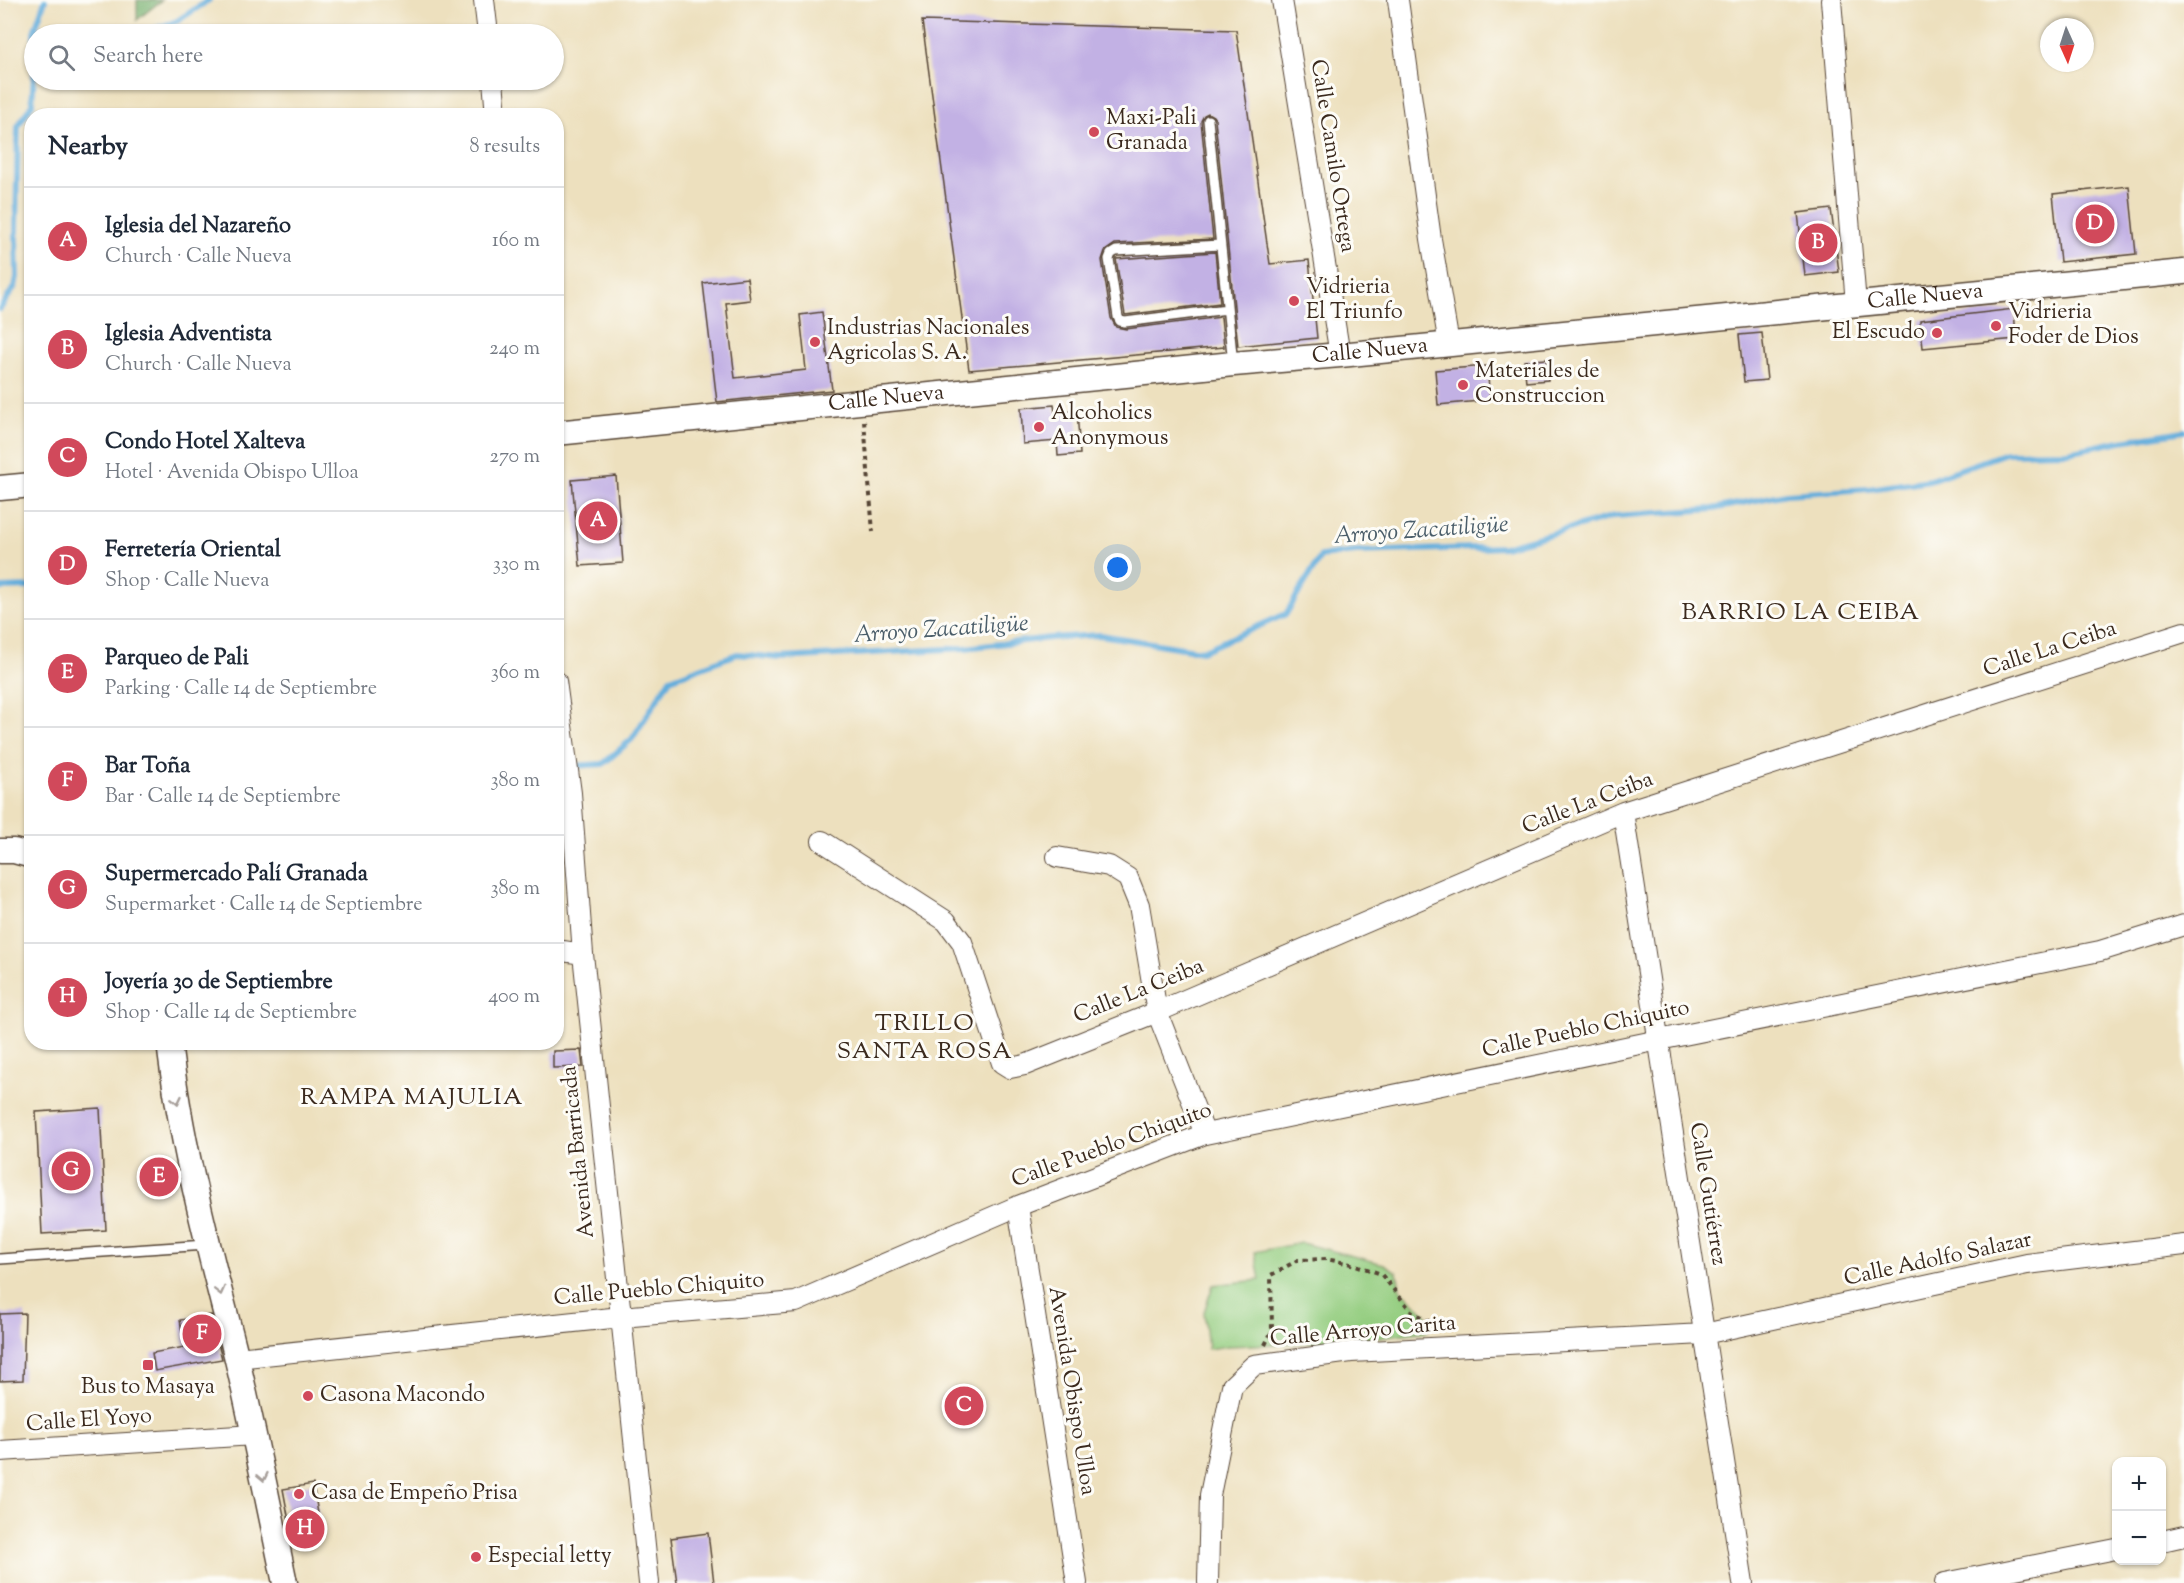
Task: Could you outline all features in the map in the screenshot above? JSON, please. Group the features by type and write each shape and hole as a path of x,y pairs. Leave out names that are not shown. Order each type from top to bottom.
{"street":[{"path":"484,0 487,24"},
{"name":"Calle Camilo Ortega","path":"1282,0 1341,355"},
{"path":"1398,0 1431,239 1449,344"},
{"path":"1831,0 1856,304"},
{"path":"493,90 495,108"},
{"name":"Calle Nueva","path":"564,432 1233,364 2184,272"},
{"path":"0,488 24,486"},
{"name":"Calle La Ceiba","path":"822,841 946,921 962,942 1002,1064 1010,1068 1025,1065 1157,1012 1623,812 2184,632"},
{"name":"Avenida Barricada","path":"564,744 571,794 583,954 649,1583"},
{"name":"Calle Gutiérrez","path":"1623,812 1743,1583"},
{"path":"0,851 24,854"},
{"path":"1056,857 1109,866 1128,878 1139,905 1157,1012 1205,1134"},
{"name":"Calle Pueblo Chiquito","path":"237,1358 621,1317 796,1302 1018,1206 1205,1134 2100,951 2184,925"},
{"path":"564,952 583,954"},
{"path":"170,1050 174,1084 208,1245 237,1358 285,1583"},
{"name":"Avenida Obispo Ulloa","path":"1018,1206 1077,1583"},
{"name":"Calle Adolfo Salazar","path":"1704,1334 2027,1264 2184,1245"},
{"name":"Calle Arroyo Carita","path":"1208,1583 1210,1495 1232,1386 1254,1365 1351,1352 1704,1334"},
{"name":"Calle El Yoyo","path":"0,1451 254,1435"},
{"path":"2166,1539 2184,1536"},
{"path":"1945,1583 2112,1550"}],"lane":[{"path":"1208,120 1233,364"},
{"path":"1221,245 1116,251 1109,259 1120,321 1227,309"},
{"path":"0,1259 208,1245"}],"path":[{"path":"862,403 873,532"},
{"path":"1254,1365 1272,1331 1271,1275 1298,1260 1326,1259 1356,1265 1381,1274 1412,1312 1444,1329 1457,1348"}],"green space":[{"path":"137,0 162,0 137,20"},
{"path":"1301,1243 1384,1264 1397,1272 1400,1289 1427,1315 1428,1331 1347,1341 1228,1346 1208,1349 1204,1312 1213,1285 1260,1280 1255,1252"}],"building":[{"name":"Maxi-Pali Granada","path":"922,21 1236,30 1270,264 1309,260 1317,338 1238,346 1215,119 1208,113 1201,121 1213,239 1115,244 1105,251 1102,260 1111,318 1116,327 1126,329 1221,317 1224,347 969,370"},
{"path":"2129,186 2136,254 2060,262 2053,194"},
{"path":"1831,209 1839,272 1805,276 1798,213"},
{"path":"1215,252 1220,303 1125,315 1116,259"},
{"name":"Industrias Nacionales Agricolas S. A.","path":"747,278 750,300 726,303 735,378 806,370 800,315 822,312 832,390 717,402 703,283"},
{"path":"2014,309 2016,339 1923,348 1920,320"},
{"path":"1762,333 1767,380 1744,382 1739,335"},
{"path":"1546,359 1548,380 1526,382 1524,361"},
{"name":"Materiales de Construccion","path":"1487,366 1490,400 1438,405 1435,370"},
{"path":"1054,405 1055,412 1077,411 1080,454 1058,456 1057,441 1023,444 1021,408"},
{"path":"616,476 623,563 580,566 572,480"},
{"path":"581,1050 583,1067 553,1068 553,1051"},
{"path":"100,1108 106,1230 42,1234 36,1112"},
{"path":"25,1313 23,1380 0,1381 0,1314"},
{"path":"211,1315 222,1359 155,1371 152,1353 185,1347 180,1320"},
{"path":"313,1484 321,1531 292,1537 283,1489"},
{"path":"708,1533 714,1583 677,1583 671,1538"}],"waterway":[{"path":"37,24 45,0"},
{"path":"169,24 209,0"},
{"path":"29,108 33,90"},
{"path":"0,309 15,286 17,277 18,126 24,117"},
{"name":"Arroyo Zacatiligüe","path":"564,766 603,764 632,739 670,679 737,654 781,658 965,648 1050,638 1100,635 1202,651 1286,614 1321,556 1356,552 1504,547 1615,516 1713,509 1786,494 1869,489 1930,480 2006,453 2068,452 2184,431"},
{"name":"Arroyo Zacatiligüe","path":"0,588 24,587"}],"place":[{"name":"Maxi-Pali Granada","path":"1094,132"},
{"name":"Ferretería Oriental","path":"2095,224"},
{"name":"Iglesia Adventista","path":"1818,243"},
{"name":"Vidrieria El Triunfo","path":"1294,301"},
{"name":"Vidrieria Foder de Dios","path":"1996,326"},
{"name":"El Escudo","path":"1937,333"},
{"name":"Industrias Nacionales Agricolas S. A.","path":"815,342"},
{"name":"Materiales de Construccion","path":"1463,385"},
{"name":"Alcoholics Anonymous","path":"1039,427"},
{"name":"Iglesia del Nazareño","path":"598,521"},
{"name":"Supermercado Palí Granada","path":"71,1171"},
{"name":"Parqueo de Pali","path":"159,1177"},
{"name":"Bar Toña","path":"202,1334"},
{"name":"Bus to Masaya","path":"148,1365"},
{"name":"Casona Macondo","path":"308,1396"},
{"name":"Condo Hotel Xalteva","path":"964,1406"},
{"name":"Casa de Empeño Prisa","path":"299,1494"},
{"name":"Joyería 30 de Septiembre","path":"305,1529"},
{"name":"Especial letty","path":"476,1557"}],"district":[{"name":"BARRIO LA CEIBA","path":"1801,613"},
{"name":"TRILLO SANTA ROSA","path":"925,1038"},
{"name":"RAMPA MAJULIA","path":"412,1098"}]}
